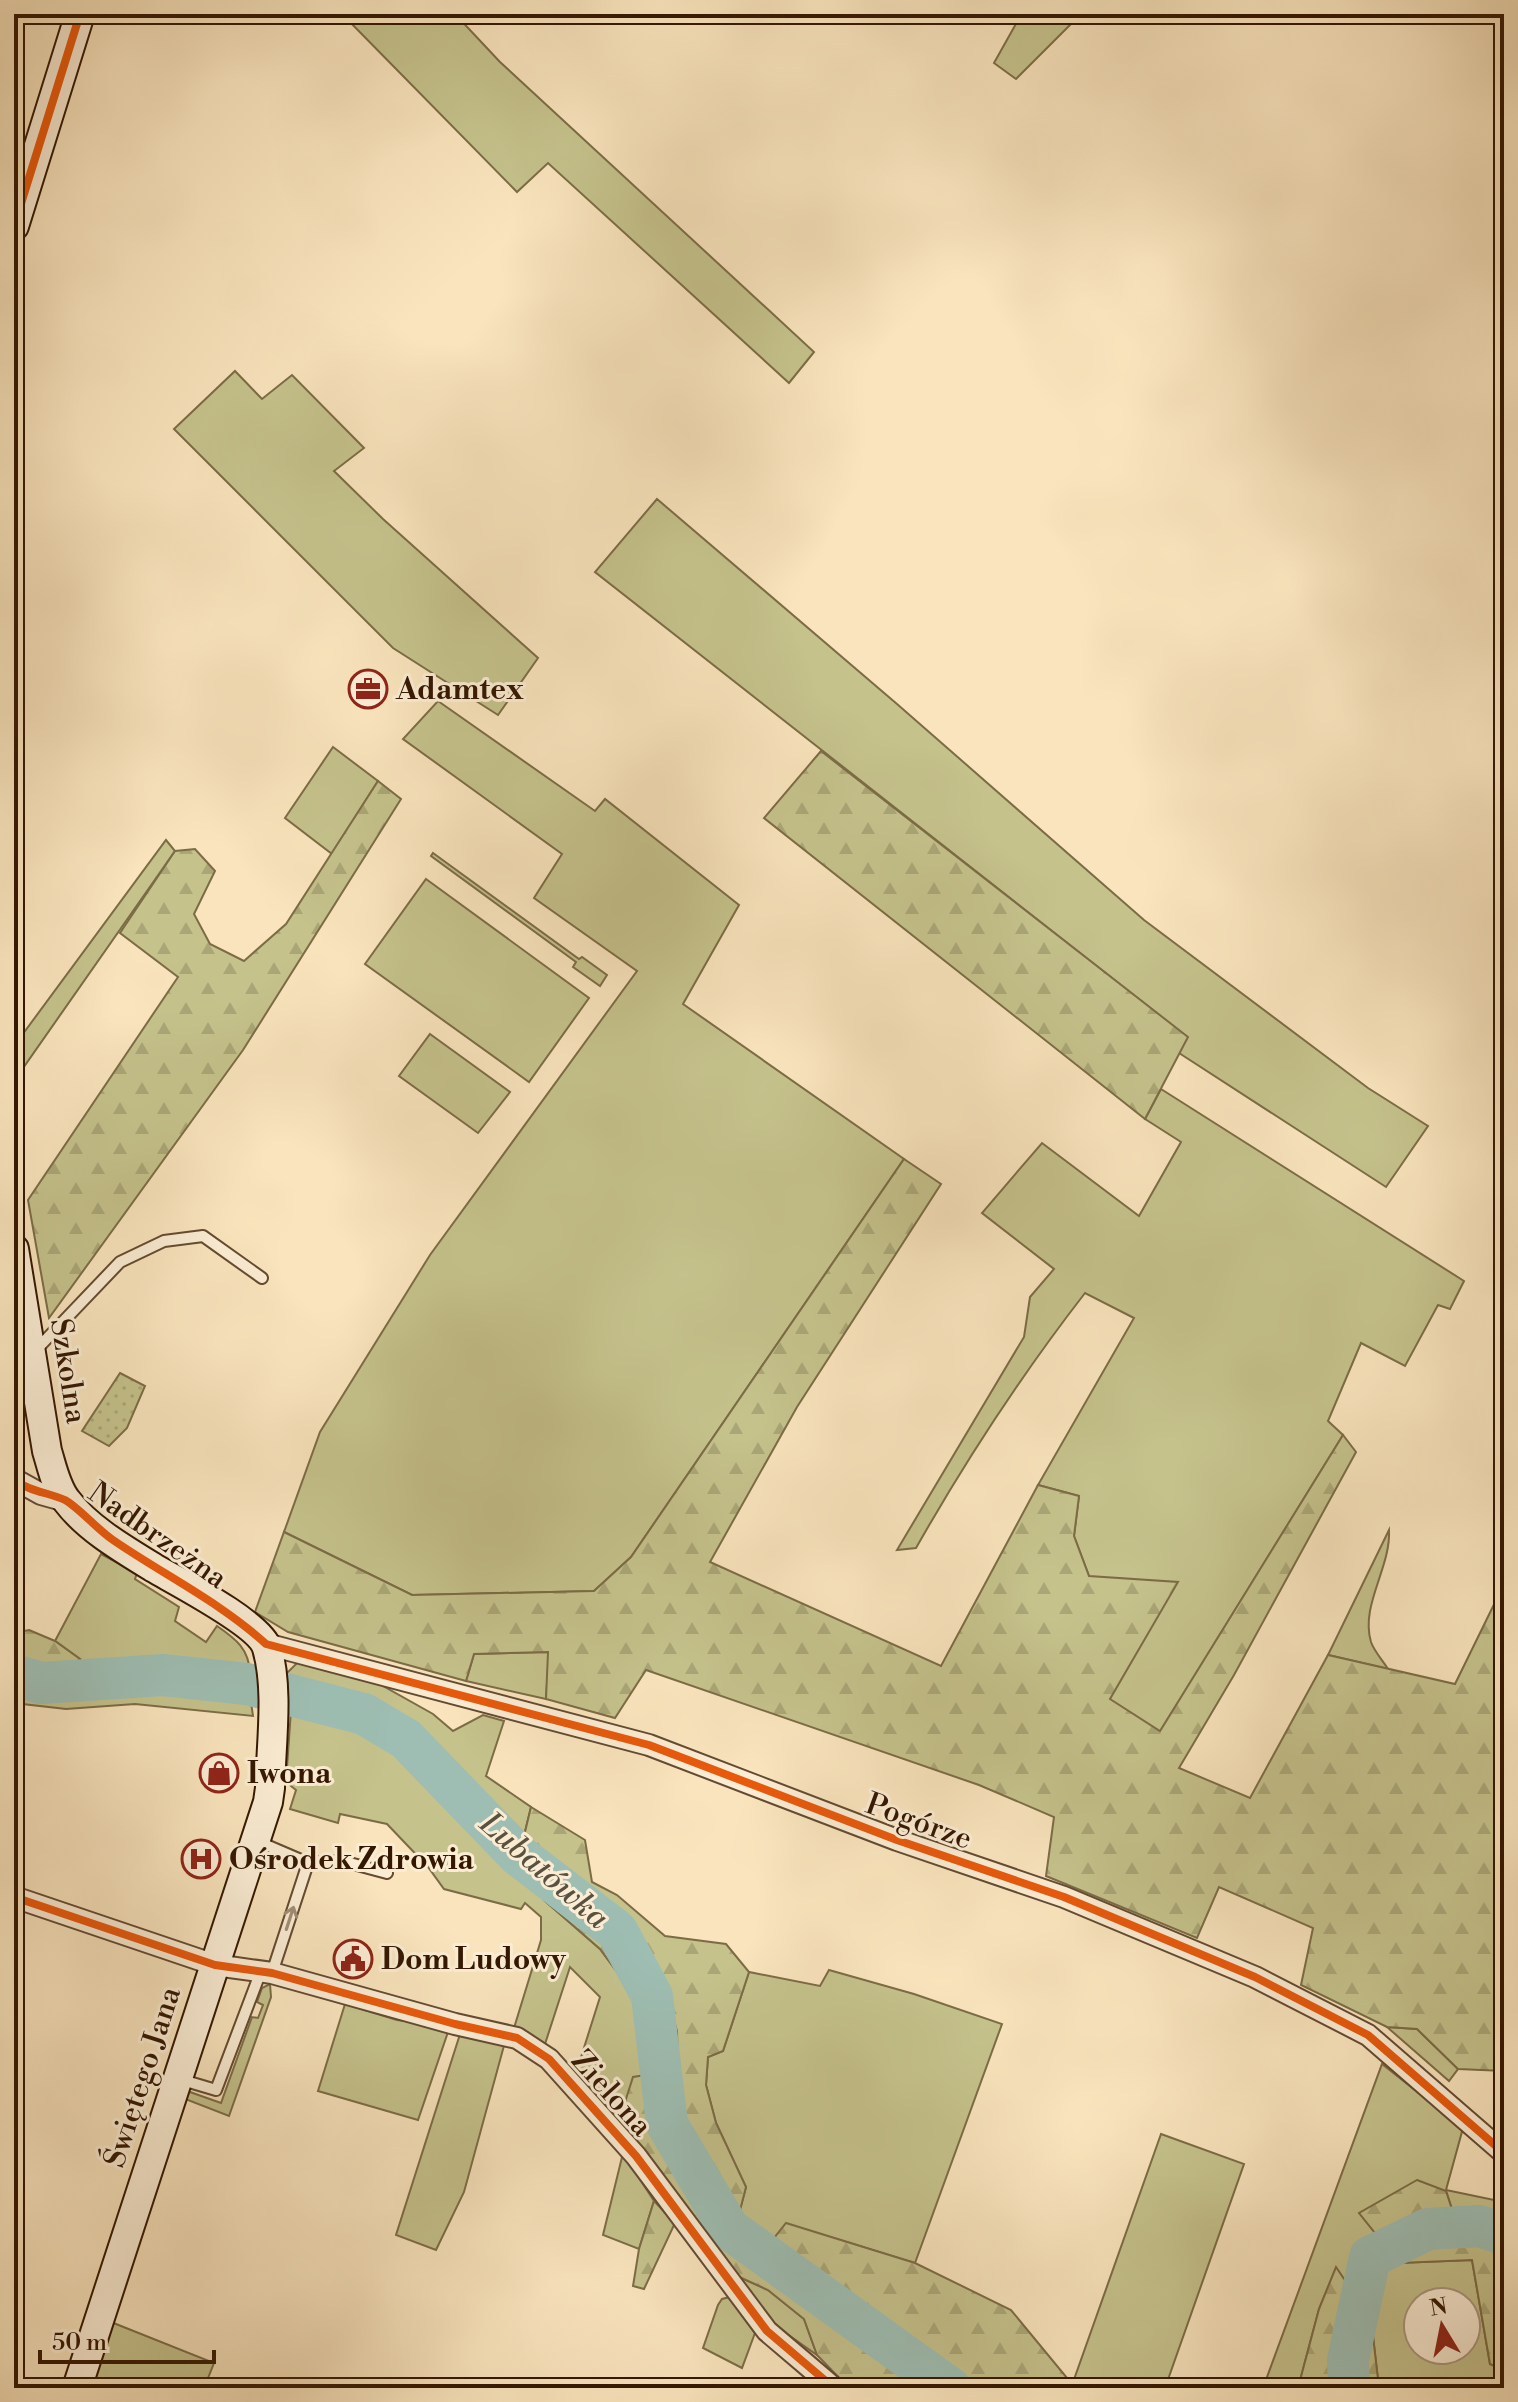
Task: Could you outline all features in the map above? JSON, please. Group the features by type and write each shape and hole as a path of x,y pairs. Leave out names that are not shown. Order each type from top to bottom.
{"street":[{"path":"14,226 80,14"},
{"name":"Szkolna","path":"14,1249 47,1451 66,1501"},
{"name":"Nadbrzeżna","path":"14,1479 41,1494 66,1501 96,1528 151,1566 237,1617 266,1644"},
{"name":"Świętego Jana","path":"77,2388 270,1788 272,1678 266,1644"},
{"name":"Pogórze","path":"266,1644 649,1745 897,1840 1064,1897 1255,1977 1368,2035 1504,2153"},
{"name":"Zielona","path":"14,1897 215,1965 266,1972 517,2038 549,2059 636,2156 767,2331 834,2388"}],"lane":[{"path":"32,1354 120,1262 164,1241 203,1236 262,1278"},
{"path":"255,1840 308,1863 342,1861 387,1873"},
{"path":"177,2079 216,2090 308,1863"}],"green space":[{"path":"342,14 455,14 500,62 814,352 789,383 548,163 517,192"},
{"path":"1009,14 1081,14 1016,79 994,63 1017,22"},
{"path":"235,371 262,399 292,375 364,448 334,471 538,658 498,715 393,648 174,429"},
{"path":"657,499 1144,920 1368,1088 1428,1126 1386,1187 1179,1053 1187,1037 595,572"},
{"path":"438,701 595,811 605,799 739,905 683,1004 904,1159 631,1557 594,1591 412,1595 284,1532 320,1432 430,1255 637,971 534,898 562,854 403,739"},
{"path":"333,747 378,781 332,854 285,818"},
{"path":"821,751 1188,1037 1145,1119 764,818"},
{"path":"378,781 401,799 243,1050 49,1318 28,1200 178,977 120,933 175,851 195,849 215,871 194,914 210,944 244,961 286,924"},
{"path":"166,840 175,851 14,1081 14,1046"},
{"path":"433,853 579,959 582,957 607,975 600,986 573,967 576,962 431,856"},
{"path":"426,879 589,998 529,1082 365,964"},
{"path":"430,1034 510,1092 478,1133 399,1076"},
{"path":"1161,1089 1464,1281 1450,1309 1438,1305 1405,1366 1361,1343 1328,1421 1343,1435 1160,1732 1109,1700 1089,1576 1074,1536 1079,1496 1038,1485 1134,1318 1085,1293 996,1418 916,1548 897,1550 1024,1337 1030,1297 1054,1269 982,1213 1042,1143 1139,1216 1181,1142 1145,1119"},
{"path":"904,1159 941,1184 797,1407 710,1562 941,1666 1038,1485 1079,1496 1074,1536 1089,1576 1178,1582 1110,1699 1160,1731 1343,1435 1356,1452 1234,1675 1179,1768 1250,1798 1328,1655 1455,1684 1504,1584 1504,2071 1458,2069 1417,2029 1387,2027 1301,1985 1313,1928 1219,1887 1197,1938 1046,1876 1054,1817 979,1785 646,1670 615,1718 546,1699 548,1652 474,1654 466,1681 288,1632 255,1612 284,1532 412,1595 594,1591 631,1557"},
{"path":"120,1373 145,1386 127,1428 109,1446 82,1431"},
{"path":"1389,1530 1385,1558 1369,1614 1372,1645 1388,1669 1328,1655"},
{"path":"101,1554 137,1573 135,1579 179,1607 175,1621 206,1642 217,1626 230,1635 244,1651 250,1673 181,1665 66,1670 80,1659 55,1641"},
{"path":"29,1630 55,1641 80,1659 66,1670 21,1665 14,1685 14,1633"},
{"path":"549,1652 546,1699 466,1681 474,1654"},
{"path":"299,1661 374,1681 433,1714 453,1731 483,1715 504,1721 486,1776 531,1807 524,1836 562,1875 538,1862 518,1845 429,1745 398,1721 368,1706 288,1681 286,1674"},
{"path":"15,1682 66,1689 162,1684 233,1687 251,1702 253,1716 135,1704 66,1709 14,1703"},
{"path":"291,1710 360,1725 409,1755 504,1858 550,1892 545,1901 600,1949 626,1984 664,1988 677,2031 678,2071 618,2124 576,2073 600,1997 570,1967 545,2044 514,2028 541,1940 541,1917 525,1903 521,1909 444,1889 428,1867 387,1824 340,1814 338,1823 290,1809 296,1790 286,1782"},
{"path":"531,1807 585,1840 592,1882 617,1895 665,1936 726,1944 749,1972 723,2051 708,2057 706,2085 716,2123 746,2187 738,2218 770,2243 786,2223 915,2263 1011,2310 1072,2384 1071,2388 849,2388 817,2355 804,2319 768,2290 737,2276 618,2124 633,2077 678,2070 677,2031 664,1988 626,1984 600,1949 544,1900 561,1875 524,1836"},
{"path":"829,1970 914,1994 1002,2024 915,2263 787,2224 771,2243 738,2217 746,2187 716,2123 706,2085 708,2057 723,2051 749,1972 820,1986"},
{"path":"270,1984 271,1997 229,2116 180,2097 187,2091 221,2103 252,2017 258,2018 263,2005 257,2002 262,1988"},
{"path":"345,2004 397,2020 437,2025 448,2032 418,2120 318,2091"},
{"path":"1387,2027 1417,2029 1458,2069 1449,2081"},
{"path":"461,2031 505,2042 464,2192 436,2250 396,2235"},
{"path":"1382,2064 1463,2128 1446,2190 1504,2202 1504,2250 1461,2237 1446,2191 1399,2263 1472,2260 1476,2286 1402,2286 1402,2366 1482,2366 1482,2318 1490,2364 1504,2370 1504,2388 1379,2388 1371,2319 1336,2268 1319,2309 1298,2388 1263,2388"},
{"path":"1161,2134 1244,2164 1165,2388 1071,2388"},
{"path":"623,2153 654,2201 639,2249 603,2235"},
{"path":"1417,2180 1446,2191 1461,2237 1504,2250 1504,2370 1490,2364 1482,2318 1482,2286 1476,2286 1472,2260 1399,2263 1359,2213"},
{"path":"654,2201 675,2223 644,2289 633,2286 639,2249"},
{"path":"1336,2267 1371,2319 1379,2388 1298,2388 1319,2309"},
{"path":"737,2276 768,2290 804,2319 817,2355 770,2322"},
{"path":"730,2297 755,2333 742,2368 703,2348 718,2305 722,2299"},
{"path":"111,2322 214,2363 204,2388 90,2388"}],"waterway":[{"name":"Lubatówka","path":"14,1675 41,1683 163,1675 247,1684 364,1714 406,1739 518,1855 617,1931 652,1996 667,2124 729,2229 950,2388"},
{"name":"Lubatówka","path":"1349,2388 1348,2360 1370,2257 1428,2229 1479,2226 1504,2234"}],"cycle path":[{"path":"14,226 80,14"},
{"path":"14,1479 26,1487 70,1503 113,1540 211,1602 266,1644 649,1745 897,1840 1064,1897 1255,1977 1368,2035 1504,2153"},
{"path":"14,1897 215,1965 272,1973 517,2038 549,2059 636,2156 767,2331 834,2388"}],"place":[{"name":"Adamtex","path":"368,689"},
{"name":"Iwona","path":"219,1773"},
{"name":"Ośrodek Zdrowia","path":"201,1859"},
{"name":"Dom Ludowy","path":"353,1959"}]}
